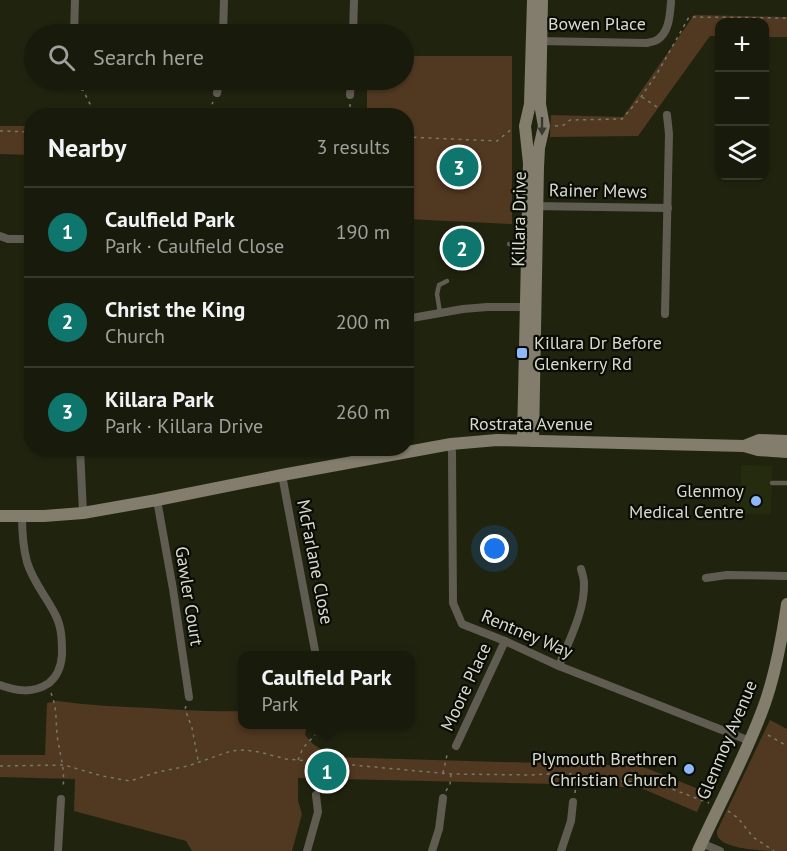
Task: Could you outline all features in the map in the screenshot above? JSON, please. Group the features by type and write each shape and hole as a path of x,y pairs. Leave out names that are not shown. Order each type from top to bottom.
{"street":[{"path":"74,24 75,0"},
{"path":"223,24 224,0"},
{"path":"353,24 354,0"},
{"name":"Killara Drive","path":"528,440 533,206 539,148 544,126 540,104 533,0"},
{"name":"Killara Drive","path":"533,206 525,126 530,104 542,0"},
{"name":"Bowen Place","path":"536,40 647,43 657,40 664,34 670,19 671,2"},
{"path":"350,90 350,95"},
{"name":"Rainer Mews","path":"665,314 669,134 667,115"},
{"name":"Rainer Mews","path":"533,206 668,208"},
{"path":"0,236 8,239 24,238"},
{"path":"414,318 488,307 531,307"},
{"name":"Rostrata Avenue","path":"414,451 451,444 528,440 744,446 758,450 787,452"},
{"name":"Rostrata Avenue","path":"744,446 759,440 787,441"},
{"name":"Rentney Way","path":"451,444 453,603 462,624 559,666 750,741"},
{"path":"80,456 83,513"},
{"name":"Rostrata Avenue","path":"0,516 83,513 386,456"},
{"name":"McFarlane Close","path":"282,475 315,651"},
{"name":"Gawler Court","path":"157,500 189,697"},
{"path":"0,685 23,691 36,690 53,680 61,665 61,630 56,615 35,583 26,559 22,516"},
{"path":"559,666 583,600 584,582 581,569"},
{"path":"706,578 732,575 787,576"},
{"name":"Glenmoy Avenue","path":"700,847 750,741 764,705 783,637 787,604"},
{"name":"Moore Place","path":"456,746 505,641"},
{"path":"307,851 318,812 316,795"},
{"path":"432,851 439,829 442,798"},
{"path":"58,851 61,799"},
{"path":"561,851 571,822 573,802"},
{"path":"700,847 720,851"}],"lane":[{"path":"509,244 532,245"},
{"path":"440,313 437,294 439,285 447,281"},
{"path":"772,483 787,483"}],"path":[{"path":"553,127 564,125 570,120 622,119 658,72 689,16 787,18"},
{"path":"83,90 92,108"},
{"path":"210,108 216,93"},
{"path":"350,95 350,108"},
{"path":"641,97 667,115"},
{"path":"414,137 497,141 515,126"},
{"path":"0,131 24,132"},
{"path":"46,685 57,712 58,739 64,765 61,799"},
{"path":"189,697 186,709 199,761"},
{"path":"298,760 303,748 321,729"},
{"path":"768,735 787,746"},
{"path":"443,773 447,755 456,746"},
{"path":"0,766 64,765 102,777 130,780 231,751 244,750 274,757 315,762 451,774 564,773 664,786 710,803"},
{"path":"315,762 312,784 316,795"},
{"path":"442,798 450,784 451,774"},
{"path":"573,802 577,776"},
{"path":"726,810 738,818 753,837 774,851"}],"shaded area":[{"path":"694,15 787,17 787,37 769,37 769,18 715,18 715,36 710,36 638,136 550,137 551,115 623,117"},
{"path":"414,56 512,56 512,224 414,219 414,108 367,108 367,90 414,90"},
{"path":"0,126 24,126 24,155 0,154"},
{"path":"741,465 772,466 771,514 740,514"},
{"path":"57,701 196,711 238,711 238,729 306,729 305,735 313,744 333,757 641,766 706,792 697,812 641,788 298,778 298,801 302,814 292,851 192,851 186,841 74,811 75,779 0,777 0,755 45,755 47,703"},
{"path":"770,720 787,729 787,851 744,849 733,846 718,838 717,831"}],"place":[{"name":"Killara Park","path":"459,167"},
{"name":"Christ the King","path":"462,248"},
{"name":"Killara Dr Before Glenkerry Rd","path":"522,353"},
{"name":"Glenmoy Medical Centre","path":"756,501"},
{"name":"Plymouth Brethren Christian Church","path":"689,769"},
{"name":"Caulfield Park","path":"327,771"}]}
